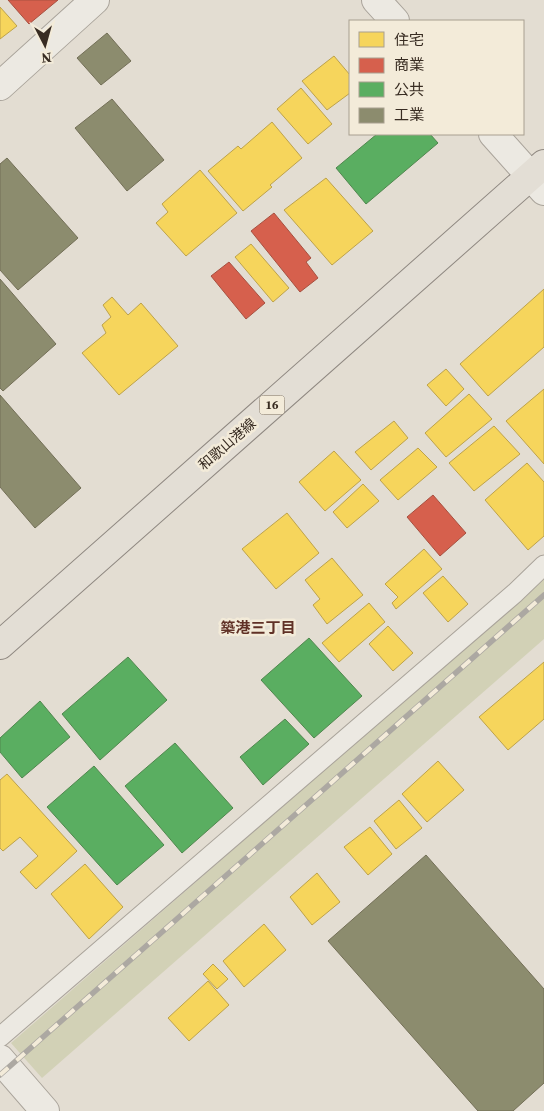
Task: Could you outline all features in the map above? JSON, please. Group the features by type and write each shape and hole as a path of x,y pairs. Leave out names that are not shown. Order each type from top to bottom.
{"main road":[{"name":"和歌山港線","path":"0,645 539,177"}],"street":[{"path":"0,86 95,0"},
{"path":"376,0 394,20"},
{"path":"494,135 539,177"},
{"path":"0,1059 44,1110"}],"lane":[{"path":"0,1037 544,565"}],"green space":[{"path":"544,579 544,639 42,1078 11,1043"}],"building: 住宅":[{"path":"0,7 17,26 0,39"},
{"path":"334,56 349,74 349,94 327,110 302,81"},
{"path":"301,88 332,124 308,144 277,109"},
{"path":"272,122 302,158 270,185 272,187 243,211 208,171 238,146 241,149"},
{"path":"200,170 237,213 186,256 156,223 168,212 162,204"},
{"path":"326,178 373,231 332,265 284,210"},
{"path":"251,244 289,288 273,302 235,257"},
{"path":"544,289 544,347 488,396 460,364"},
{"path":"112,297 128,315 141,303 178,346 119,395 82,353 106,333 102,325 111,317 103,305"},
{"path":"446,369 464,389 446,406 427,385"},
{"path":"544,389 544,464 506,421"},
{"path":"469,394 492,419 446,457 425,433"},
{"path":"394,421 408,438 371,470 355,452"},
{"path":"494,426 520,454 474,491 449,463"},
{"path":"418,448 437,467 398,500 380,480"},
{"path":"334,451 361,480 325,511 299,482"},
{"path":"527,463 544,482 544,536 528,550 485,500"},
{"path":"363,484 379,501 347,528 333,512"},
{"path":"287,513 319,553 276,589 242,549"},
{"path":"424,549 442,569 396,609 392,603 398,597 385,584"},
{"path":"332,558 363,595 327,624 313,605 320,599 305,580"},
{"path":"443,576 468,604 448,622 423,593"},
{"path":"369,603 385,622 339,662 322,643"},
{"path":"388,626 413,653 393,671 369,644"},
{"path":"544,662 544,719 508,750 479,717"},
{"path":"438,761 464,790 427,822 402,794"},
{"path":"7,774 77,851 36,889 20,872 38,856 20,837 3,851 0,848 0,780"},
{"path":"399,800 422,828 396,849 374,821"},
{"path":"370,827 392,854 368,875 344,847"},
{"path":"85,864 123,907 89,939 51,894"},
{"path":"317,873 340,902 312,925 290,897"},
{"path":"264,924 286,950 244,987 223,961"},
{"path":"213,964 228,979 217,989 203,974"},
{"path":"208,981 229,1005 189,1041 168,1018"}],"building: 商業":[{"path":"8,0 58,0 29,24"},
{"path":"274,213 311,258 306,262 318,278 300,292 251,231"},
{"path":"229,262 265,303 246,319 211,276"},
{"path":"433,495 466,533 440,556 407,517"}],"building: 公共":[{"path":"376,135 431,135 438,143 366,204 336,168"},
{"path":"309,638 362,696 314,738 261,680"},
{"path":"128,657 167,700 100,760 62,714"},
{"path":"40,701 70,737 22,778 0,752 0,738"},
{"path":"285,719 309,744 263,785 240,757"},
{"path":"175,743 233,808 182,853 125,786"},
{"path":"94,766 164,845 117,885 47,807"}],"building: 工業":[{"path":"107,33 131,61 101,85 77,58"},
{"path":"112,99 164,160 127,191 75,128"},
{"path":"7,158 78,238 18,290 0,270 0,164"},
{"path":"0,279 56,344 3,391 0,388"},
{"path":"0,395 81,488 35,528 0,487"},
{"path":"426,855 544,989 544,1083 513,1111 478,1111 328,941"}],"railway":[{"path":"0,1075 544,595"}],"district":[{"name":"築港三丁目","path":"258,627"}]}
